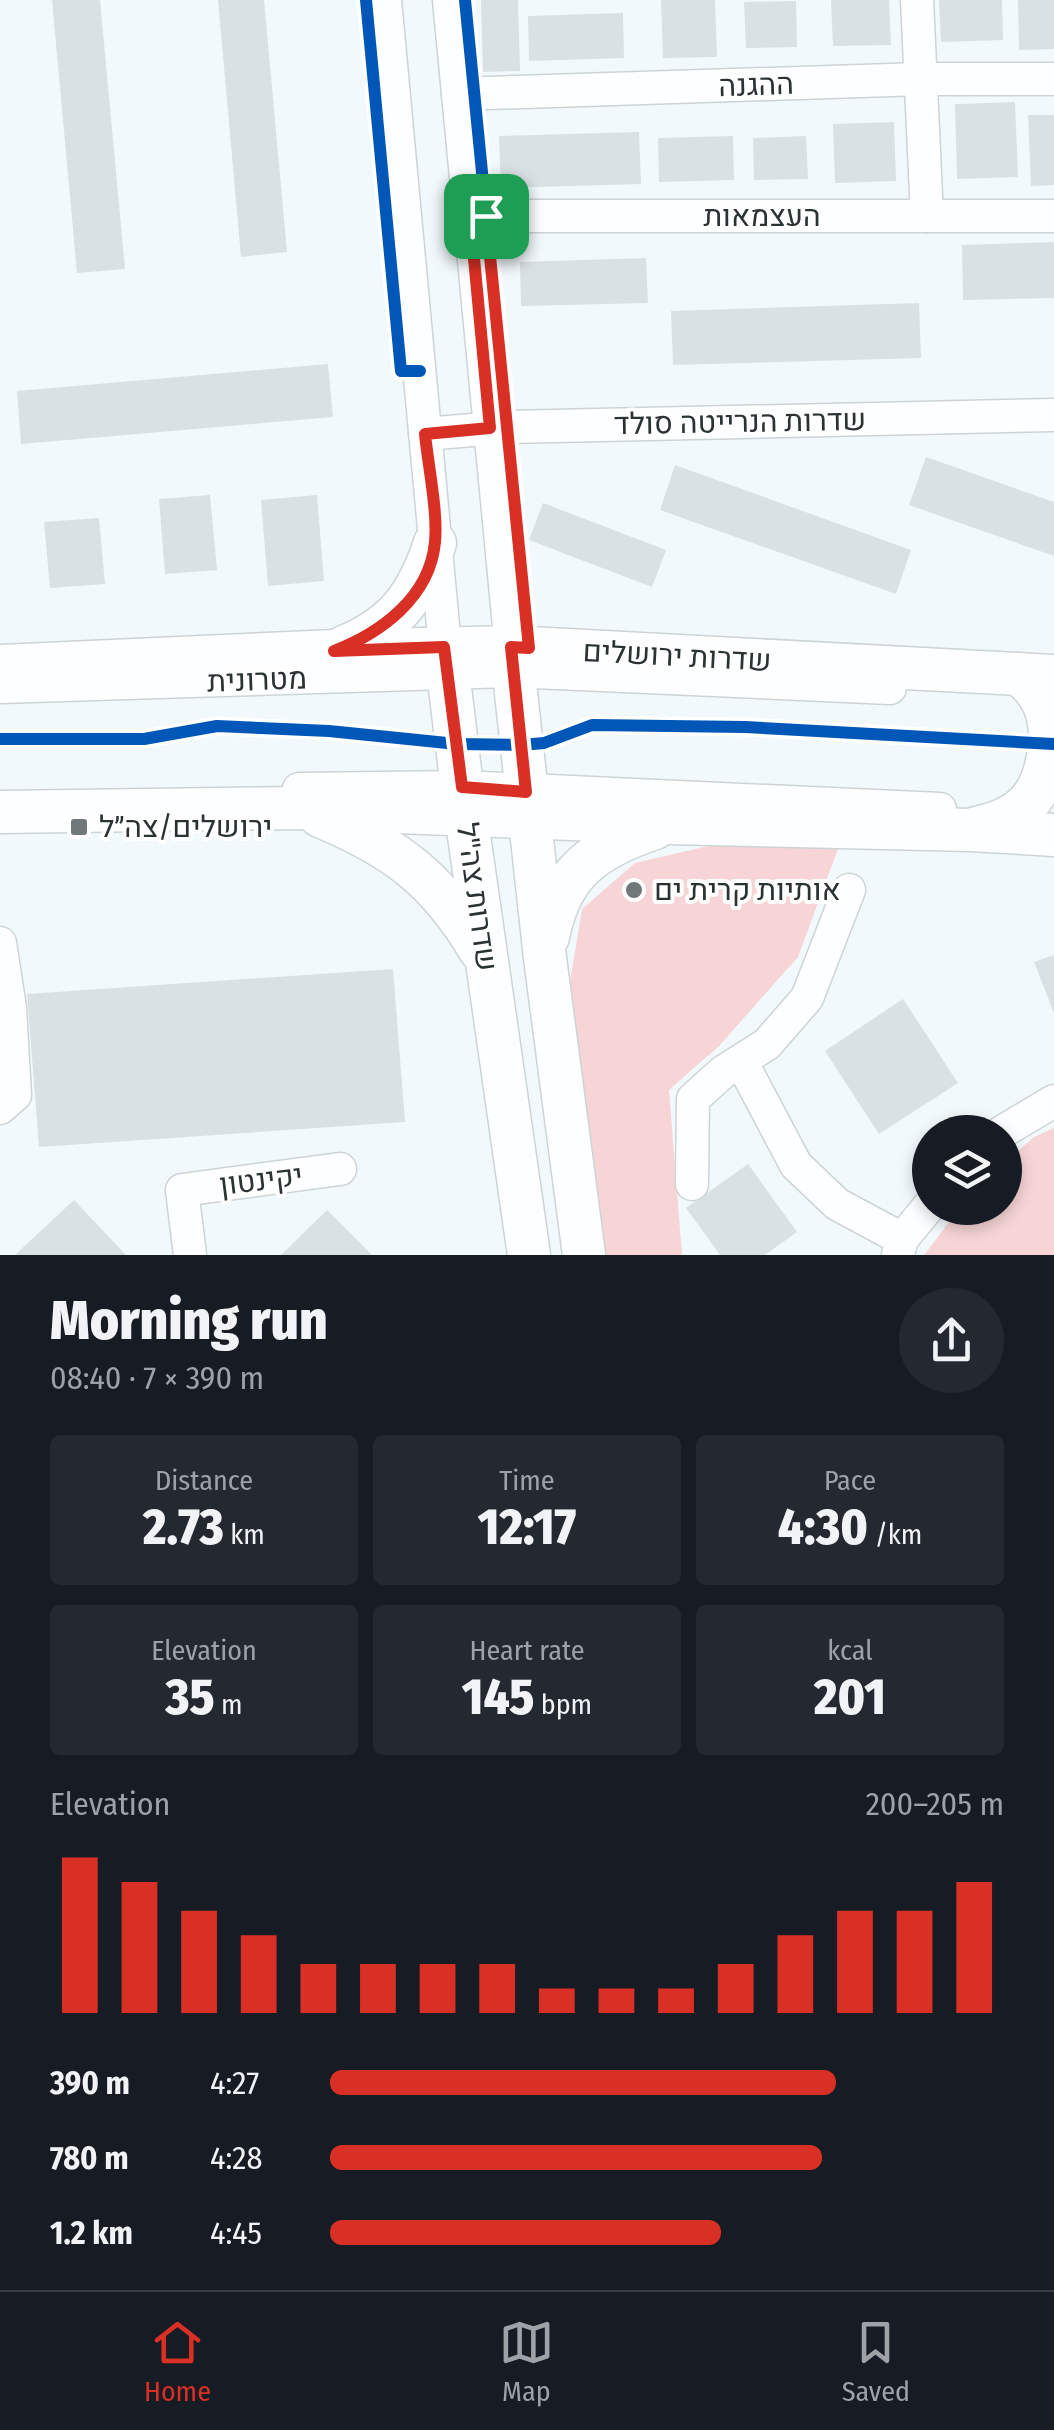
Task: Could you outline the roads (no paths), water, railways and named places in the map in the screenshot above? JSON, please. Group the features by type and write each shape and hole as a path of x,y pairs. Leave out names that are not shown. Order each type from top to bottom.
{"main road":[{"path":"334,651 364,639 396,616 424,579 435,543"},
{"name":"שדרות ירושלים","path":"0,666 334,651 445,660 512,659 1042,685"},
{"name":"שדרות צה\"ל","path":"512,659 545,958 584,1255"},
{"name":"שדרות צה\"ל","path":"445,660 530,1255"},
{"path":"971,830 1036,813 1050,744 1042,685"},
{"path":"0,812 301,808 464,800 528,804 670,823 1054,835"},
{"path":"301,808 397,855 434,886 462,920 486,960"},
{"path":"545,958 554,910 564,886 604,848 670,823"}],"street":[{"name":"שדרות צה\"ל","path":"386,0 445,660"},
{"name":"שדרות צה\"ל","path":"449,0 512,659"},
{"path":"917,0 927,216"},
{"name":"ההגנה","path":"458,94 1054,78"},
{"name":"העצמאות","path":"470,216 1054,216"},
{"name":"שדרות הנרייטה סולד","path":"425,434 490,428 1054,415"},
{"name":"מטרונית","path":"0,687 445,660"},
{"path":"0,792 464,800"},
{"path":"528,804 1036,813"},
{"path":"692,1184 693,1098 767,1044 807,998 849,890"},
{"path":"0,1108 15,1096 5,934"},
{"path":"740,1060 796,1165 837,1204 900,1247 916,1225"},
{"path":"1022,1120 1054,1101"},
{"name":"יקינטון","path":"190,1255 182,1190 340,1170"}],"place":[{"name":"ירושלים/צה״ל","path":"79,827"},
{"name":"אותיות קרית ים","path":"634,890"}]}
